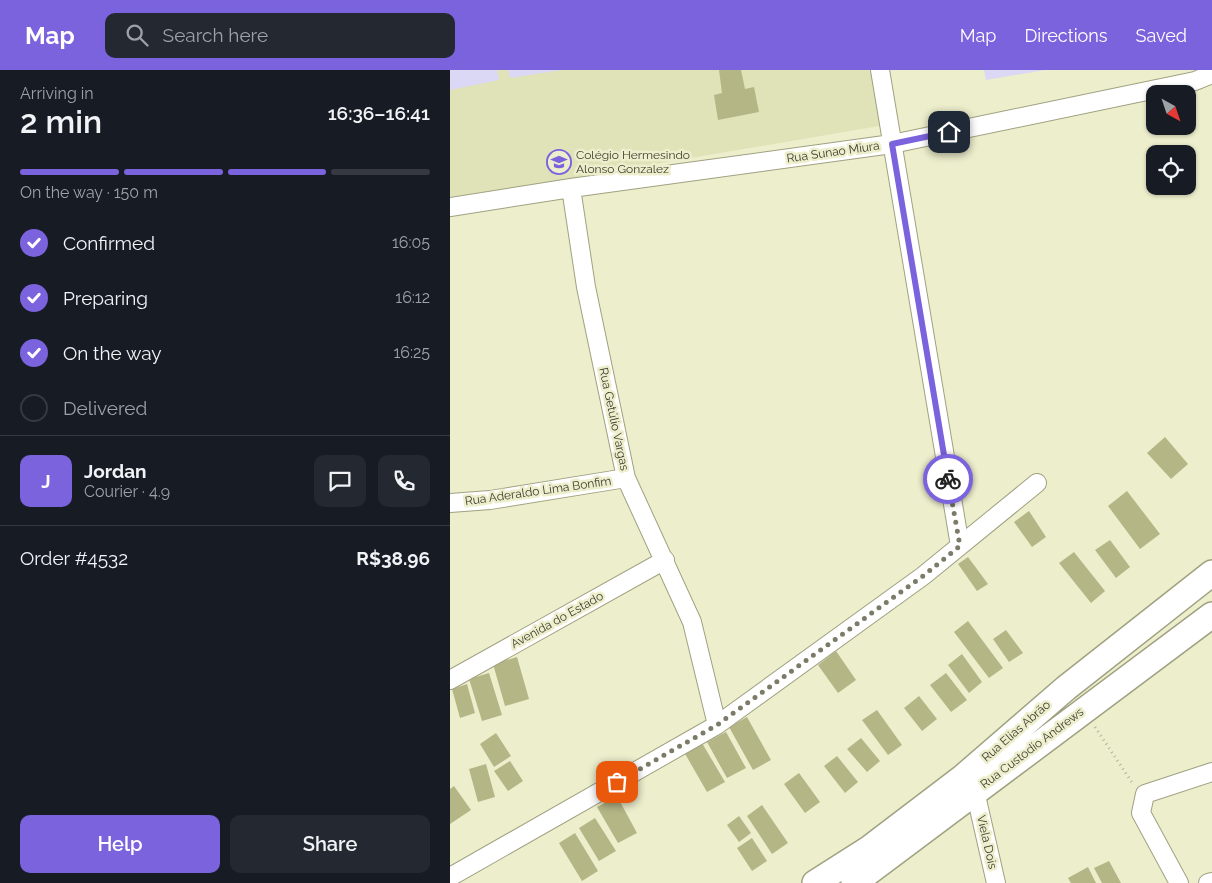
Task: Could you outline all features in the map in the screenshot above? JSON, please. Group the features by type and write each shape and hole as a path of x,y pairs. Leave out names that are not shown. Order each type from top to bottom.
{"street":[{"path":"880,70 960,546"},
{"name":"Rua Sunao Miura","path":"450,207 571,188 892,144 1193,76 1212,74"},
{"name":"Rua Getúlio Vargas","path":"571,188 586,287 626,478 692,622 717,725"},
{"name":"Rua Aderaldo Lima Bonfim","path":"450,503 490,500 626,478"},
{"path":"450,877 717,725 923,576 1037,483"},
{"name":"Avenida do Estado","path":"450,680 665,560"},
{"name":"Rua Elias Abrão","path":"815,883 968,784 1066,688 1212,573"},
{"name":"Rua Custodio Andrews","path":"868,879 968,784 1084,710 1212,615"},
{"path":"1066,688 1084,710"},
{"path":"1178,883 1141,813 1145,794 1212,772"},
{"name":"Viela Dois","path":"968,784 996,883"},
{"path":"1208,883 1212,882"}],"path":[{"path":"1084,710 1135,786 1145,794"}],"shaded area":[{"name":"Colégio Hermesindo Alonso Gonzalez","path":"450,70 876,70 885,125 450,199"},
{"path":"450,70 497,70 499,80 450,90"},
{"path":"508,70 561,70 510,78"},
{"path":"984,70 1045,70 986,80"}],"building":[{"path":"719,70 741,70 745,89 754,87 759,112 718,120 714,95 722,93"},
{"path":"1165,437 1188,464 1171,479 1147,453"},
{"path":"1127,491 1160,534 1140,549 1108,506"},
{"path":"1029,511 1046,537 1032,547 1014,522"},
{"path":"1110,540 1130,567 1116,578 1095,550"},
{"path":"1074,552 1105,591 1091,603 1059,563"},
{"path":"968,557 988,584 977,591 958,564"},
{"path":"968,621 1003,668 989,678 954,632"},
{"path":"1006,630 1023,653 1009,662 993,639"},
{"path":"836,651 856,680 838,693 818,665"},
{"path":"962,654 982,682 969,693 948,665"},
{"path":"517,657 529,699 505,706 493,664"},
{"path":"489,673 502,715 482,721 469,679"},
{"path":"946,673 967,700 951,712 930,685"},
{"path":"467,684 475,713 460,718 452,689"},
{"path":"919,696 937,719 922,731 904,708"},
{"path":"877,710 902,745 888,755 862,720"},
{"path":"747,717 771,760 753,770 729,727"},
{"path":"726,732 746,768 727,778 707,742"},
{"path":"496,733 511,756 494,767 480,744"},
{"path":"861,738 880,761 867,772 847,749"},
{"path":"702,743 725,782 707,792 684,752"},
{"path":"837,756 858,782 845,793 824,766"},
{"path":"510,761 523,781 508,791 494,771"},
{"path":"486,764 495,797 478,802 469,769"},
{"path":"799,773 820,802 805,813 784,784"},
{"path":"454,786 471,810 450,824 450,789"},
{"path":"617,796 637,833 618,843 597,807"},
{"path":"762,805 788,843 772,854 747,816"},
{"path":"739,816 751,833 739,842 727,825"},
{"path":"595,818 616,851 599,861 579,828"},
{"path":"575,833 598,871 582,881 559,843"},
{"path":"752,838 767,861 752,871 737,848"},
{"path":"1109,861 1121,883 1102,883 1094,868"},
{"path":"1088,867 1096,883 1071,883 1068,878"}],"way so far":[{"path":"617,782 717,725 923,576 960,546 948,479"}],"place":[{"name":"Colégio Hermesindo Alonso Gonzalez","path":"559,162"}],"route":[{"path":"948,479 892,144 949,132"}]}
